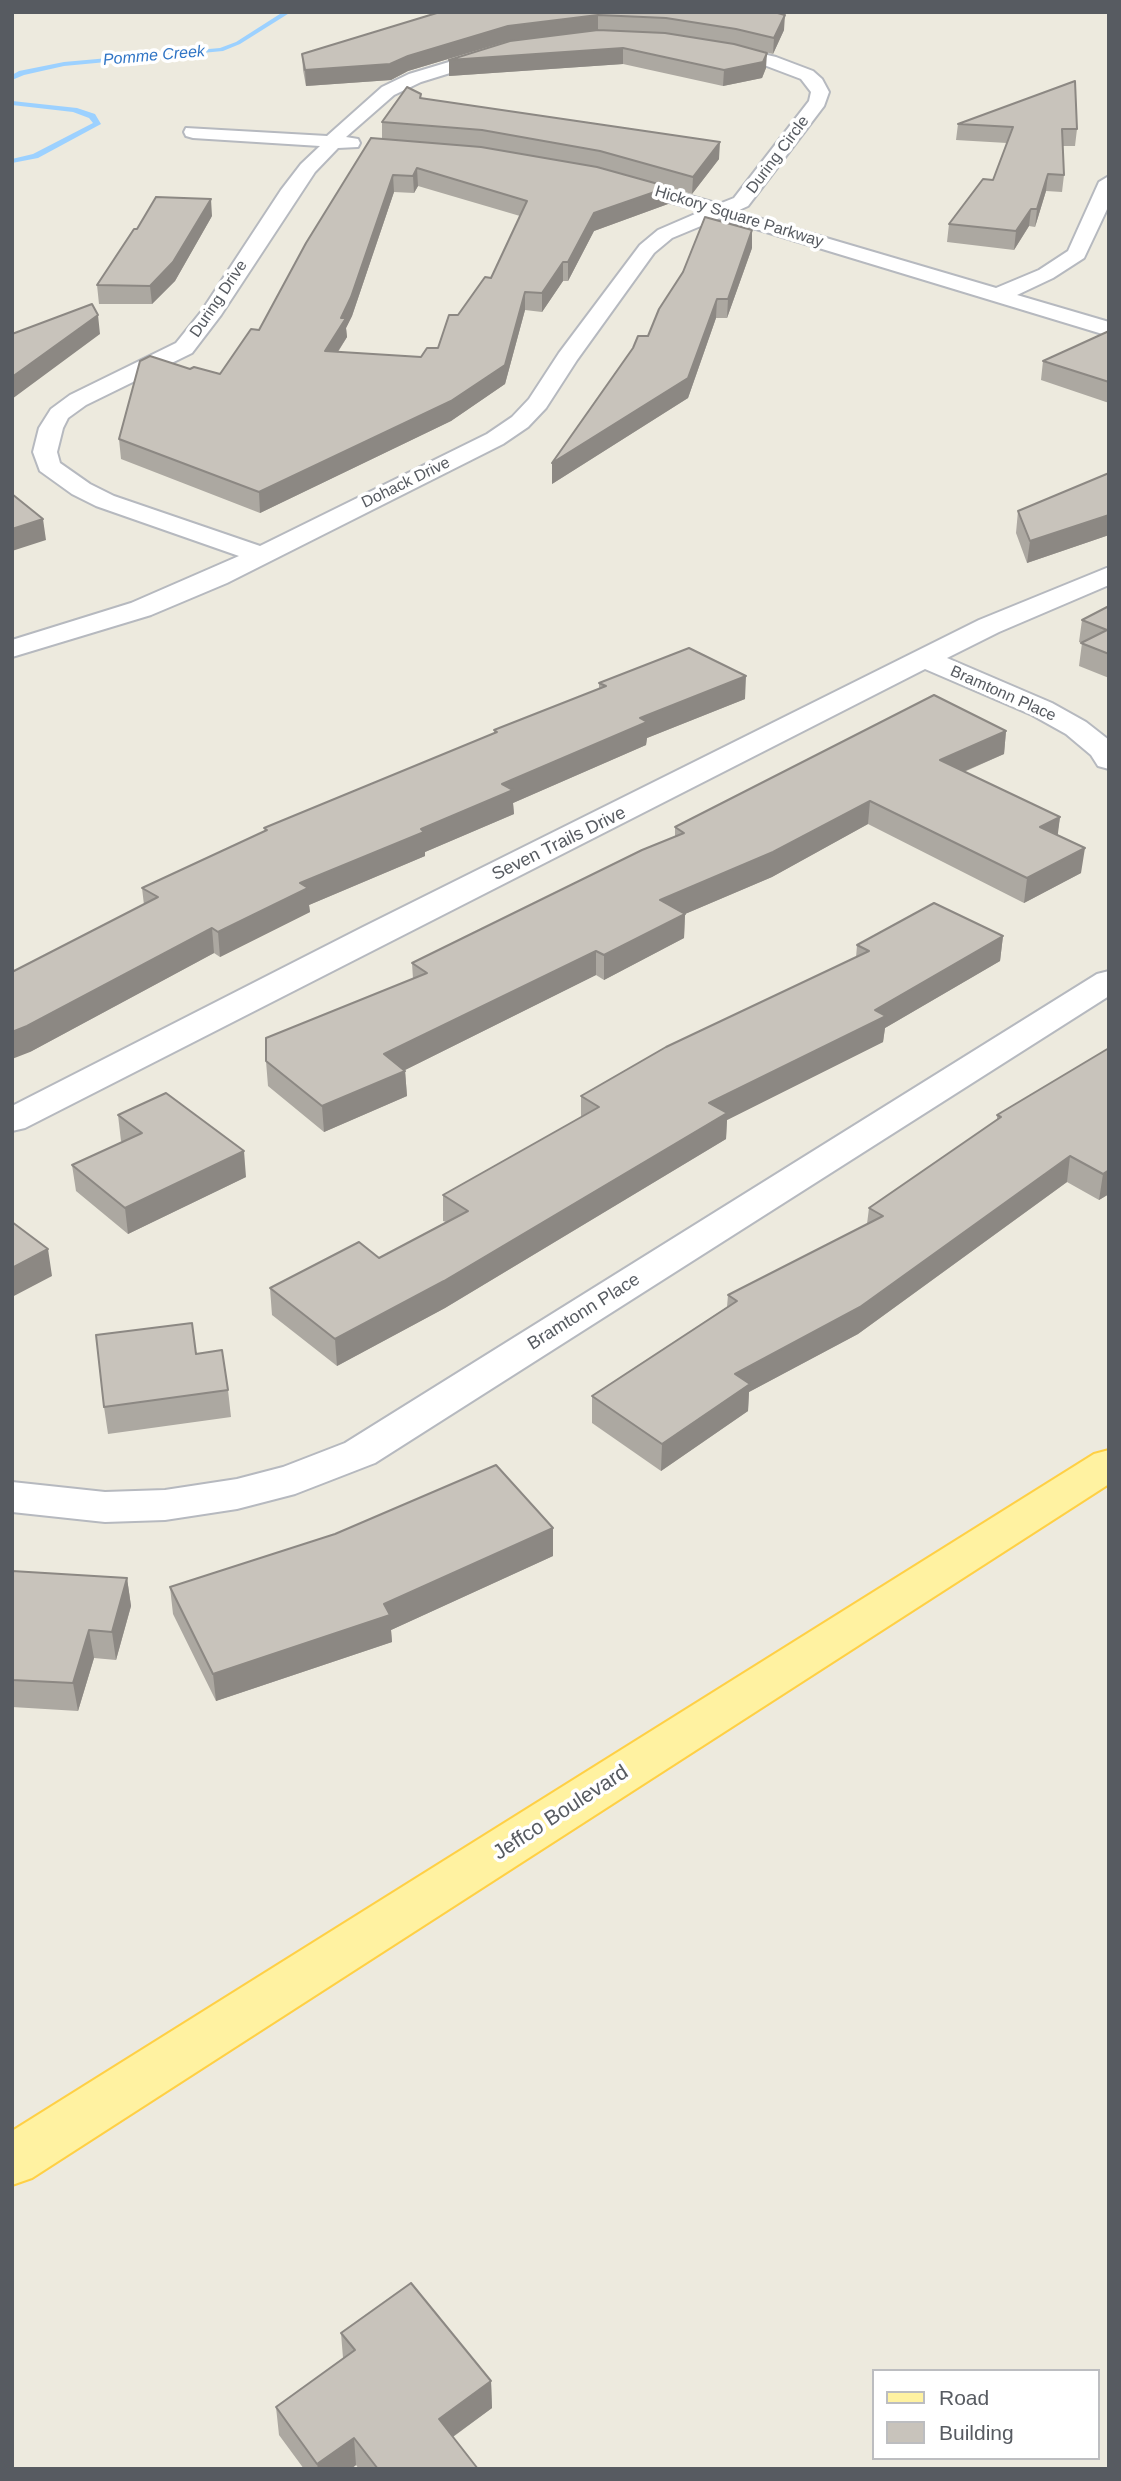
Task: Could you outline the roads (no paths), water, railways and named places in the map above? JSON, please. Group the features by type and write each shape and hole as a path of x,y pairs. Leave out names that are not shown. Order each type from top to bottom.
{"main road":[{"name":"Jeffco Boulevard","path":"12,2161 1109,1464"}],"street":[{"name":"During Circle","path":"699,45 789,66 807,75 816,83 820,92 818,102 746,198 721,211"},
{"path":"332,142 393,88 415,78 520,47"},
{"path":"193,132 371,145"},
{"name":"During Drive","path":"260,555 105,501 60,475 49,466 45,452 51,428 60,414 69,407 184,348 222,297 288,194 332,142"},
{"name":"Hickory Square Parkway","path":"599,177 721,211 1109,329"},
{"path":"996,296 1046,274 1077,254 1109,182"},
{"name":"Dohack Drive","path":"12,649 141,609 218,577 510,430 538,403 567,358 647,248 665,234 721,211"},
{"name":"Seven Trails Drive","path":"12,1120 375,934 989,626 1109,575"},
{"name":"Bramtonn Place","path":"925,659 1042,709 1076,729 1109,760"},
{"name":"Bramtonn Place","path":"12,1497 105,1507 165,1505 237,1494 282,1482 360,1453 1109,981"}],"waterway":[{"name":"Pomme Creek","path":"12,78 22,73 64,64 221,50 238,43 288,12"},
{"name":"Pomme Creek","path":"12,103 74,110 92,116 97,124 35,156 12,161"}]}
